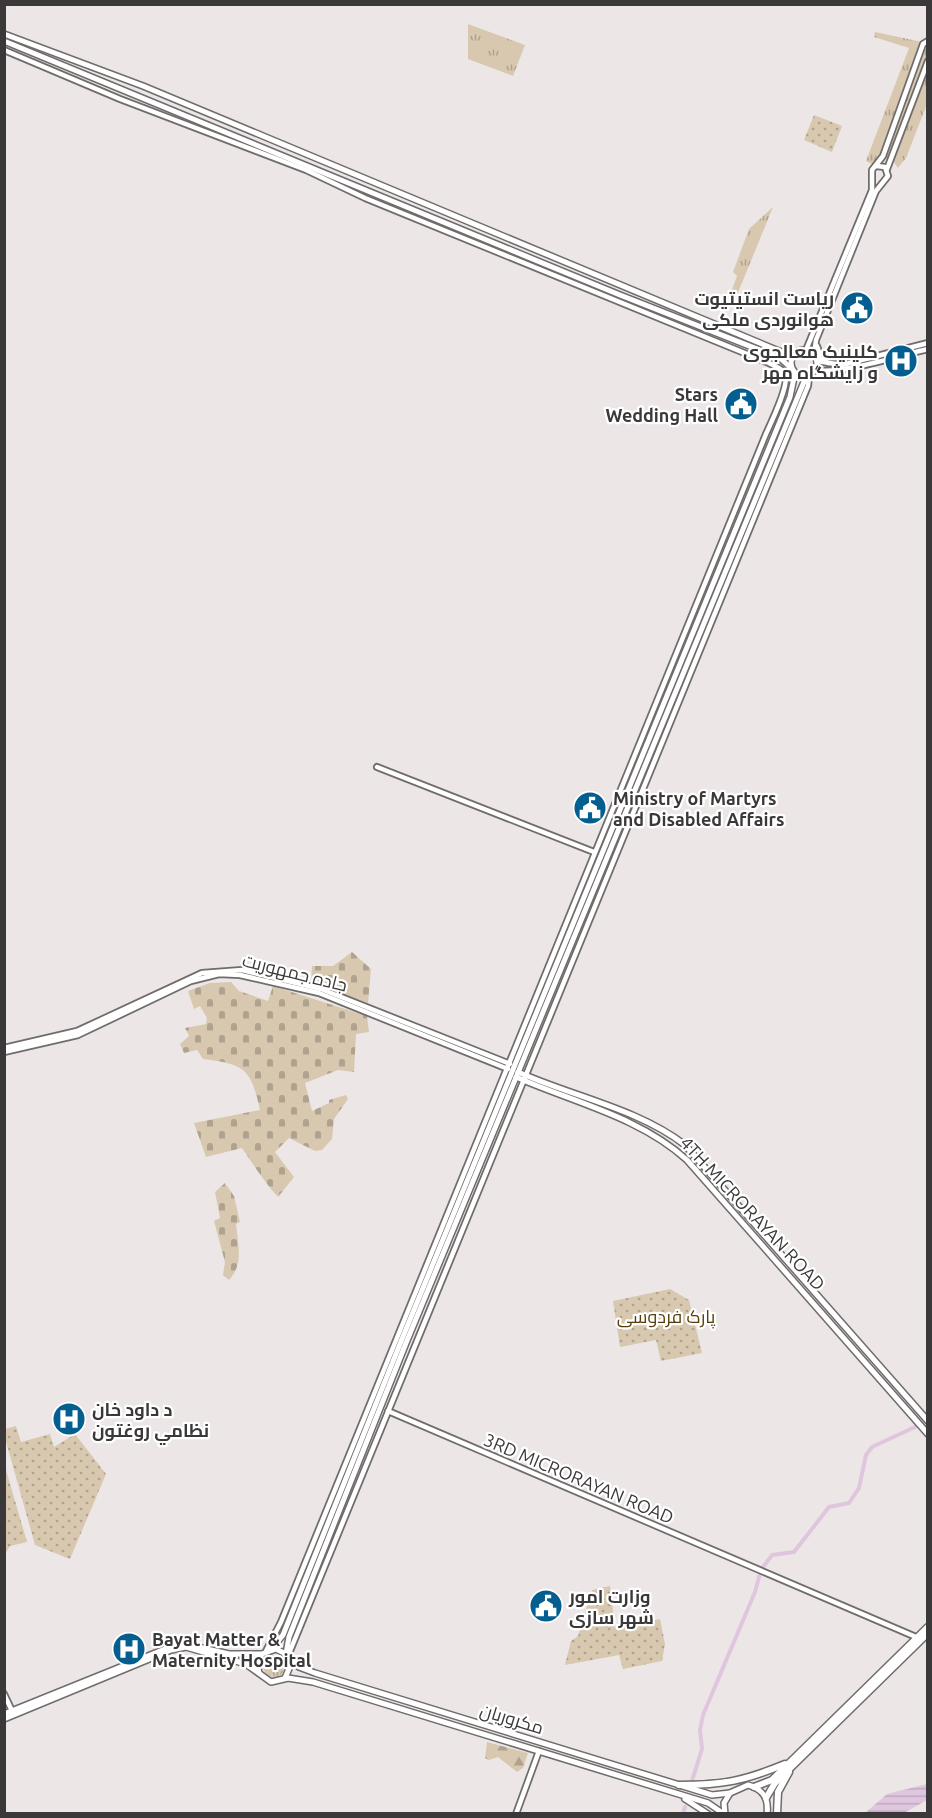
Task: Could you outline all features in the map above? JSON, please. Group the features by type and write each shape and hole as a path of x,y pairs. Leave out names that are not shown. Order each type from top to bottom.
{"highway":[{"path":"766,1798 791,1764 927,1627"},
{"path":"754,1787 772,1780 791,1764 927,1633"},
{"path":"679,1785 707,1785 741,1781 791,1764"},
{"path":"777,1814 778,1792 791,1764"}],"main road":[{"path":"4,34 100,69 786,354 806,350 872,190 874,167 883,156 925,42"},
{"path":"4,41 591,283 780,358 793,371 807,376"},
{"path":"4,50 120,99 306,170 365,198 759,359 778,368 786,376 766,434 594,852 513,1071 289,1637 287,1656 290,1670 284,1680"},
{"path":"814,355 816,340 876,191 888,176 887,169 927,62"},
{"path":"243,129 246,122"},
{"path":"309,166 313,159"},
{"path":"874,167 879,165 887,169"},
{"path":"872,176 878,181 884,181"},
{"path":"589,290 591,283"},
{"path":"823,323 817,348 821,358 830,364"},
{"path":"817,361 842,365 927,344"},
{"path":"513,1071 807,376 816,370 824,372 843,369 927,349"},
{"path":"806,350 814,355 817,361 816,370"},
{"path":"759,359 762,351"},
{"path":"260,1675 257,1664 266,1651 283,1635 402,1339 790,397 795,381 791,361 795,354"},
{"path":"287,1656 296,1639 720,603 808,386 807,376"},
{"path":"377,766 594,852"},
{"name":"جاده جمهوریت","path":"4,1050 77,1031 197,974 242,970 321,989 513,1071"},
{"name":"4TH MICRORAYAN ROAD","path":"513,1071 524,1078 674,1137 685,1145 927,1421"},
{"name":"4TH MICRORAYAN ROAD","path":"639,1124 661,1137 687,1160 927,1434"},
{"path":"739,1219 745,1213"},
{"name":"3RD MICRORAYAN ROAD","path":"388,1411 916,1637"},
{"path":"4,1719 13,1713 180,1643 229,1654 266,1651 287,1656"},
{"path":"4,1714 13,1713 182,1647 246,1664 271,1682 284,1680 313,1682 708,1803 724,1814"},
{"name":"مکروریان","path":"287,1656 299,1667 315,1673 712,1795 730,1793 741,1786 754,1787"},
{"path":"4,1694 13,1713"},
{"path":"516,1814 539,1751"},
{"path":"754,1787 766,1798 768,1811"},
{"path":"724,1814 724,1803 730,1793"},
{"path":"676,1794 708,1814"}],"green space":[{"path":"468,24 525,45 513,76 468,59"},
{"path":"875,32 922,42 883,156 874,165 866,161 909,48 874,37"},
{"path":"927,45 927,54 890,159 885,157 924,47"},
{"path":"927,69 927,104 906,158 898,168 893,161"},
{"path":"814,115 842,126 832,152 804,140"},
{"path":"773,207 737,295 731,292 737,276 733,272 749,229"},
{"path":"352,952 371,969 368,1003 311,983 312,966 333,966"},
{"path":"231,982 239,991 268,1001 273,986 367,1016 369,1032 356,1034 354,1072 338,1070 305,1083 312,1111 329,1103 329,1100 346,1095 348,1099 334,1119 332,1139 322,1150 315,1151 289,1138 275,1152 294,1177 278,1197 242,1148 206,1157 194,1123 260,1110 253,1085 244,1071 228,1063 203,1059 197,1050 184,1053 180,1044 189,1036 185,1028 206,1024 207,1018 200,1006 194,1009 188,991 210,983"},
{"path":"225,1183 234,1196 240,1222 236,1224 239,1247 237,1267 229,1280 223,1275 225,1262 214,1221 220,1218 215,1192"},
{"name":"پارک فردوسی","path":"670,1289 689,1300 702,1353 661,1361 656,1340 620,1347 613,1301"},
{"path":"16,1426 21,1442 50,1434 54,1447 75,1434 106,1474 70,1559 35,1545 5,1438 5,1429"},
{"path":"4,1463 27,1542 10,1546 5,1554"},
{"path":"610,1586 615,1628 660,1619 665,1644 662,1661 623,1669 619,1655 565,1665 571,1641 578,1636 592,1590"},
{"path":"270,1655 278,1655 285,1662 285,1670 278,1677 270,1677 263,1670 263,1662"},
{"path":"487,1742 528,1753 523,1768 517,1772 498,1757 489,1760 485,1758"}],"shaded area":[{"path":"927,1784 927,1800 904,1813 865,1813 887,1794"}],"waterway":[{"path":"691,1784 702,1749 700,1730 703,1715 755,1592 761,1570 772,1555 794,1552 829,1507 849,1503 859,1488 866,1455 872,1447 915,1427"},
{"path":"683,1814 685,1807"}],"place":[{"name":"ریاست انستیتیوت هوانوردی ملکی","path":"857,308"},
{"name":"کلینیک معالجوی و زایشگاه مهر","path":"901,361"},
{"name":"Stars Wedding Hall","path":"741,404"},
{"name":"Ministry of Martyrs and Disabled Affairs","path":"590,808"},
{"name":"د داود خان نظامي روغتون","path":"69,1419"},
{"name":"وزارت امور شهر سازی","path":"546,1606"},
{"name":"Bayat Matter & Maternity Hospital","path":"129,1649"}]}
